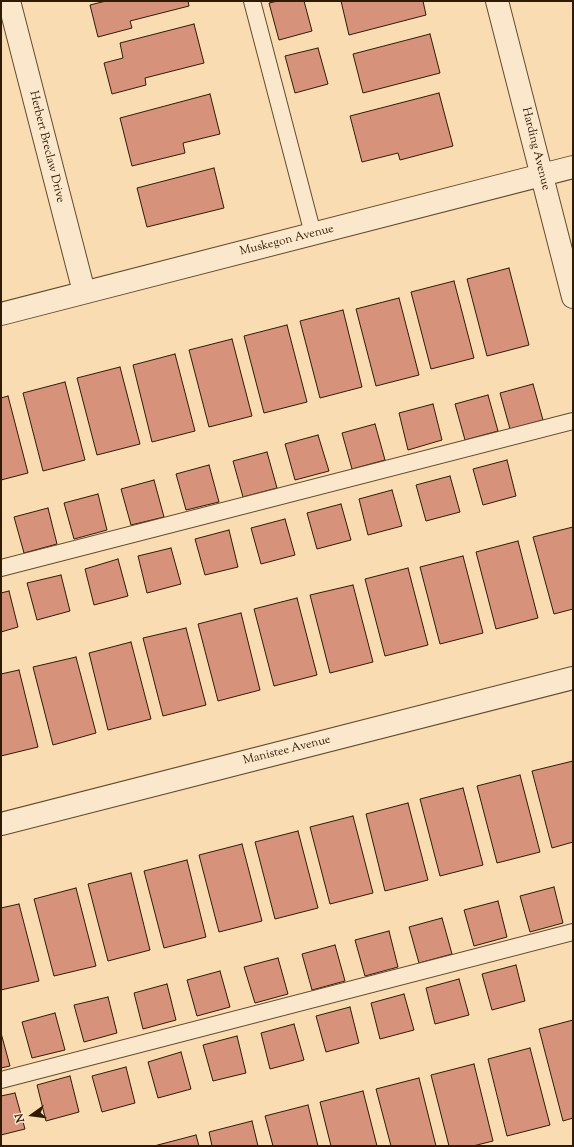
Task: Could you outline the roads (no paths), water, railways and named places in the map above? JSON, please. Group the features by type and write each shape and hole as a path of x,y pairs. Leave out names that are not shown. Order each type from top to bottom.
{"street":[{"name":"Herbert Breclaw Drive","path":"9,1 84,292"},
{"name":"Harding Avenue","path":"497,1 573,297"},
{"name":"Muskegon Avenue","path":"1,314 573,167"},
{"name":"Manistee Avenue","path":"1,824 573,678"}],"lane":[{"path":"252,1 312,234"},
{"path":"1,568 573,421"},
{"path":"1,1080 573,932"}]}
